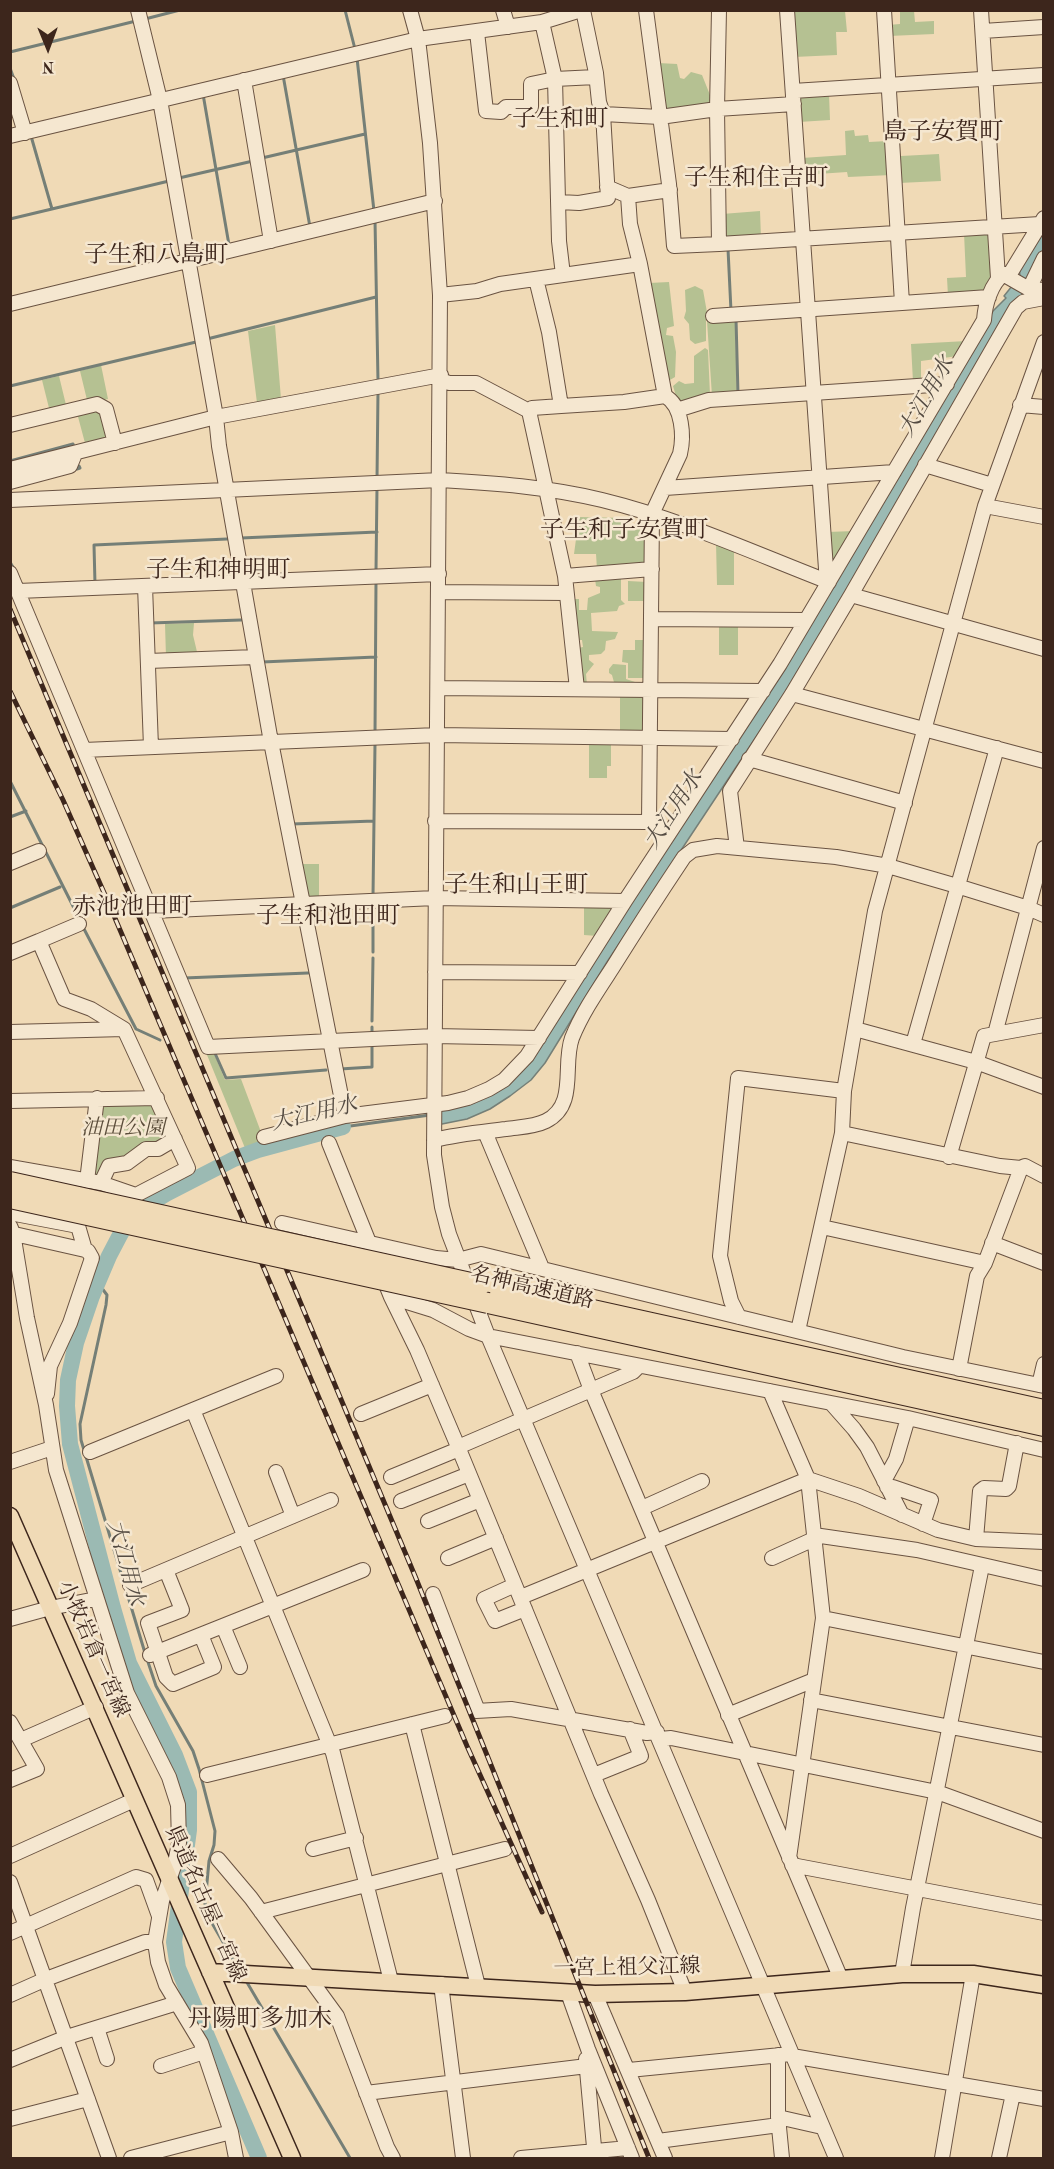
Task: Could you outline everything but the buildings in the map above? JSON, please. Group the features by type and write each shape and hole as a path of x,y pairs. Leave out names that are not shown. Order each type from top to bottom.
{"highway":[{"name":"名神高速道路","path":"10,1182 1044,1410"},
{"name":"名神高速道路","path":"10,1198 1044,1426"}],"main road":[{"name":"小牧岩倉一宮線","path":"10,1516 96,1707 134,1800"},
{"name":"県道名古屋一宮線","path":"134,1800 292,2158"},
{"name":"一宮上祖父江線","path":"210,1972 595,1994 685,1992 902,1974 973,1974 1044,1985"}],"street":[{"path":"138,10 160,100 256,657 345,1116"},
{"path":"411,10 418,39 435,201 440,295 434,1134 436,1173 442,1207 458,1260 488,1336 763,1985 787,2055 836,2158"},
{"path":"504,10 508,27"},
{"path":"10,136 418,39 542,22 582,10 603,114 608,198 579,203 559,202"},
{"path":"646,10 670,190 674,246 995,227 1042,221"},
{"path":"719,10 717,109 719,244"},
{"path":"787,10 819,477 829,582"},
{"path":"884,10 902,303"},
{"path":"981,10 995,227 1006,278"},
{"path":"542,22 555,80 563,274"},
{"path":"983,31 1044,27"},
{"path":"477,32 486,111 501,112 506,107 531,107 531,84 596,77"},
{"path":"603,114 660,117 889,85 1044,75"},
{"path":"244,80 271,241"},
{"path":"10,83 25,133"},
{"path":"607,186 628,196 670,190"},
{"path":"628,196 630,224 640,264 665,396"},
{"path":"10,304 435,201"},
{"path":"264,1137 345,1116 434,1107 468,1098 497,1084 527,1056 625,901 763,691 984,320 989,297 1006,278 1042,221"},
{"path":"1029,289 1044,258"},
{"path":"440,295 477,291 500,284 563,274 640,264"},
{"path":"1006,278 1029,289 1044,290"},
{"path":"536,279 549,332 561,406"},
{"path":"713,316 989,297"},
{"path":"737,848 730,791 792,694 851,595 1016,308 1023,302 1044,298"},
{"path":"798,1331 842,1133 844,1090 875,912 985,506 1044,342"},
{"path":"10,469 216,417 441,377 449,383 476,383 529,411"},
{"path":"677,410 709,400 947,384"},
{"path":"529,411 532,408 624,402 665,396 672,400 677,410 682,445 680,454 652,514 649,822"},
{"path":"10,425 98,404 106,409 116,443"},
{"path":"1020,405 1044,407"},
{"path":"529,411 565,576 577,689"},
{"path":"10,482 70,466 75,454"},
{"path":"925,465 992,485"},
{"path":"664,488 894,472"},
{"path":"10,500 440,480 545,488 652,514 829,582"},
{"path":"985,506 1044,517"},
{"path":"565,576 652,569"},
{"path":"10,573 208,1047 434,1036 539,1038"},
{"path":"18,591 439,574"},
{"path":"145,586 151,747"},
{"path":"439,592 566,592"},
{"path":"851,595 1044,649"},
{"path":"651,619 806,620"},
{"path":"148,661 256,657"},
{"path":"438,688 763,691"},
{"path":"792,694 1044,761"},
{"path":"84,750 437,735 732,739"},
{"path":"913,1044 997,748"},
{"path":"749,759 905,803"},
{"path":"435,821 649,822 669,834"},
{"path":"434,1134 485,1132 548,1121 564,1101 572,1040 592,1000 684,856 693,850 717,846 836,857 888,866 1028,908 1044,915"},
{"path":"995,1034 1044,848"},
{"path":"10,863 39,851"},
{"path":"152,911 435,898 625,901"},
{"path":"10,953 80,924"},
{"path":"10,1167 94,1182 136,1195 188,1168 124,1029 91,1009 64,999 39,941"},
{"path":"435,972 580,973"},
{"path":"949,1157 984,1036 1044,1025"},
{"path":"10,1032 124,1029"},
{"path":"855,1029 976,1062 1044,1087"},
{"path":"740,1317 731,1301 720,1256 738,1078 844,1090"},
{"path":"94,1182 97,1098"},
{"path":"10,1101 157,1098"},
{"path":"485,1132 542,1268"},
{"path":"842,1133 949,1157 1022,1168 1025,1166 1044,1176"},
{"path":"94,1182 109,1166 127,1163 146,1149 158,1149 175,1139"},
{"path":"329,1143 391,1297 432,1385 685,1992"},
{"path":"959,1368 977,1276 985,1263 1022,1168"},
{"path":"10,1213 78,1226 85,1250"},
{"path":"282,1223 436,1258 458,1260 481,1254 850,1344 959,1368 979,1379 1041,1385 1044,1364"},
{"path":"822,1227 985,1263"},
{"path":"46,1405 51,1366 70,1323 92,1258 88,1251 12,1230 15,1275 46,1405 56,1470 127,1693 159,1752 170,1777 178,1805 179,1843 171,1882 162,1901 155,1942 158,1962 166,1985 201,2043 231,2132 236,2158"},
{"path":"992,1243 1044,1263"},
{"path":"391,1297 433,1310 488,1336 771,1392 836,1400 908,1418 969,1426 1044,1450"},
{"path":"847,1358 850,1344"},
{"path":"578,1353 591,1390 743,1752 841,1979"},
{"path":"391,1477 633,1372 639,1366"},
{"path":"90,1452 276,1376"},
{"path":"361,1414 432,1385"},
{"path":"771,1392 808,1479 823,1618 791,1861"},
{"path":"836,1400 867,1447 902,1515"},
{"path":"193,1410 330,1743 368,1884 391,1981"},
{"path":"886,1484 908,1418"},
{"path":"976,1539 980,1491 984,1488 1006,1489 1009,1486 1017,1443"},
{"path":"10,1462 52,1448"},
{"path":"276,1472 293,1516"},
{"path":"401,1501 469,1474"},
{"path":"520,1597 808,1479 859,1496 938,1530 976,1539 1044,1542"},
{"path":"642,1508 702,1481"},
{"path":"886,1484 931,1500 923,1524"},
{"path":"130,1585 331,1500"},
{"path":"428,1521 480,1500"},
{"path":"772,1558 814,1537 917,1550 1044,1579"},
{"path":"448,1558 496,1538"},
{"path":"902,1974 917,1888 982,1566"},
{"path":"154,1654 363,1569"},
{"path":"166,1570 182,1610 148,1623 154,1654 166,1677 173,1684 214,1667 201,1635"},
{"path":"433,1594 477,1711 511,1709 630,1729 937,1792 1044,1831"},
{"path":"10,1619 96,1599"},
{"path":"823,1618 1044,1662"},
{"path":"223,1626 240,1667"},
{"path":"728,1714 814,1680"},
{"path":"812,1700 1044,1745"},
{"path":"21,1740 96,1707"},
{"path":"207,1775 445,1716"},
{"path":"10,1722 37,1769 10,1780"},
{"path":"412,1724 478,1986"},
{"path":"594,1775 641,1756 630,1729"},
{"path":"10,1856 134,1800"},
{"path":"313,1849 356,1838"},
{"path":"261,1912 506,1849"},
{"path":"218,1859 261,1912 337,2016 387,2148 393,2158"},
{"path":"791,1861 1044,1913"},
{"path":"10,1934 136,1877 146,1880 160,1918"},
{"path":"10,1882 109,2158"},
{"path":"10,1995 145,1942 155,1942"},
{"path":"942,2158 973,1974"},
{"path":"441,1984 463,2158"},
{"path":"521,2158 630,2153 568,1993"},
{"path":"595,1994 665,2158"},
{"path":"10,2060 67,2037 177,2004"},
{"path":"98,2028 107,2059"},
{"path":"588,2049 587,2066 595,2154"},
{"path":"161,2066 204,2052"},
{"path":"782,2158 778,2121 787,2055"},
{"path":"629,2070 787,2055 1044,2099"},
{"path":"366,2092 587,2066"},
{"path":"999,2158 1013,2094"},
{"path":"10,2119 88,2099"},
{"path":"658,2141 778,2121 822,2127"},
{"path":"131,2158 231,2132"}],"green space":[{"path":"791,11 845,11 847,32 836,32 837,55 794,57"},
{"path":"900,11 914,11 915,22 934,21 934,34 889,36 888,25 900,24"},
{"path":"658,63 677,64 680,78 684,79 691,72 702,75 710,95 711,106 664,115"},
{"path":"829,94 830,120 799,122 798,99 801,96"},
{"path":"854,130 855,136 868,135 869,142 888,141 891,175 848,177 847,172 803,175 802,158 846,155 845,131"},
{"path":"939,154 941,181 899,183 897,163 901,162 901,156"},
{"path":"760,211 761,238 727,240 723,237 722,214"},
{"path":"987,232 991,235 994,281 986,294 948,296 947,278 966,277 964,233"},
{"path":"669,282 674,326 667,328 666,335 673,336 676,352 675,377 665,383 649,283"},
{"path":"695,286 703,290 708,318 706,320 706,341 695,344 690,340 689,324 684,318 685,290"},
{"path":"735,319 737,395 712,396 707,321"},
{"path":"275,325 281,399 257,403 248,331"},
{"path":"967,341 958,356 921,361 921,382 913,382 911,344"},
{"path":"705,348 708,350 710,395 678,403 673,386 679,381 685,384 694,383 694,356"},
{"path":"101,365 108,399 88,404 80,371"},
{"path":"59,376 67,409 50,412 42,380"},
{"path":"99,408 107,437 85,443 77,413"},
{"path":"579,517 626,518 626,525 646,525 648,561 644,566 597,569 596,554 574,554"},
{"path":"855,531 833,568 827,532"},
{"path":"716,543 734,550 734,585 717,585"},
{"path":"621,577 621,600 625,604 619,606 617,611 591,613 592,631 618,632 615,639 606,641 605,650 601,654 589,655 589,660 594,664 586,674 587,685 580,681 578,648 583,647 582,640 576,640 572,599 579,599 579,610 587,610 588,598 600,593 600,587 596,586 595,579"},
{"path":"628,581 647,582 647,601 628,601"},
{"path":"194,623 193,635 198,656 166,657 165,624"},
{"path":"719,623 738,623 738,655 719,655"},
{"path":"635,640 647,640 647,678 628,678 628,663 622,662 623,650 635,650"},
{"path":"613,664 626,665 626,679 635,682 636,686 615,686 612,675 609,673"},
{"path":"620,693 643,694 646,697 646,730 642,734 620,734"},
{"path":"589,741 611,741 611,766 607,766 607,778 589,778"},
{"path":"298,864 319,864 319,902 307,900"},
{"path":"584,904 613,904 615,909 598,936 584,935"},
{"path":"205,1050 213,1051 225,1080 241,1079 264,1140 245,1148"},
{"name":"油田公園","path":"154,1103 169,1136 98,1178 91,1177 101,1104"}],"water":[{"path":"1043,228 1043,253 1026,290 801,669 607,962 545,1063 531,1080 490,1109 467,1119 432,1126 432,1112 507,1081 784,667 993,311 1006,298 1004,296 1020,276 1019,266"}],"waterway":[{"path":"145,19 180,10"},
{"path":"345,10 355,49"},
{"path":"10,52 136,21"},
{"path":"357,58 374,211"},
{"path":"10,68 14,79"},
{"path":"283,75 310,227"},
{"path":"203,94 229,245"},
{"path":"262,158 365,134"},
{"path":"31,136 52,209"},
{"path":"179,178 253,161"},
{"path":"10,219 169,181"},
{"path":"375,220 378,381"},
{"path":"728,249 731,311"},
{"path":"207,339 376,297"},
{"path":"736,319 738,394"},
{"path":"10,386 196,342"},
{"path":"377,479 378,391"},
{"path":"10,461 73,444 74,447"},
{"path":"77,469 80,468 79,466"},
{"path":"376,571 377,487"},
{"path":"241,538 377,532"},
{"path":"95,584 94,545 227,539"},
{"path":"10,562 14,569"},
{"path":"375,734 376,581"},
{"path":"150,623 241,620"},
{"path":"262,662 376,657"},
{"path":"373,896 375,744"},
{"path":"10,781 80,920"},
{"path":"10,817 26,811"},
{"path":"292,824 374,821"},
{"path":"10,908 60,887"},
{"path":"373,923 373,952"},
{"path":"83,927 136,1029 160,1040"},
{"path":"372,1021 373,958"},
{"path":"184,978 308,973"},
{"path":"372,1027 372,1034"},
{"path":"340,1069 372,1067 372,1044"},
{"path":"214,1051 226,1078 326,1070"},
{"name":"大江用水","path":"343,1127 430,1115"},
{"name":"大江用水","path":"259,2158 178,1968 174,1942 189,1830 189,1792 175,1755 129,1663 70,1444 67,1406 68,1380 76,1343 92,1296 109,1256 130,1216 166,1194 234,1159 258,1150 343,1127"},
{"path":"98,1283 107,1295 106,1305 80,1424 81,1440 145,1653"},
{"path":"147,1659 156,1686 193,1751 199,1769 215,1831 209,1861 205,1904 209,1918 238,1968"},
{"path":"245,1979 350,2158"}],"railway":[{"path":"10,609 415,1576 649,2158"},
{"path":"10,691 63,800 109,904 467,1746 542,1912"}],"district":[{"name":"子生和町","path":"560,120"},
{"name":"島子安賀町","path":"943,133"},
{"name":"子生和住吉町","path":"756,179"},
{"name":"子生和八島町","path":"156,256"},
{"name":"子生和子安賀町","path":"624,531"},
{"name":"子生和神明町","path":"218,571"},
{"name":"子生和山王町","path":"516,886"},
{"name":"赤池池田町","path":"132,908"},
{"name":"子生和池田町","path":"328,917"},
{"name":"丹陽町多加木","path":"260,2020"}]}
